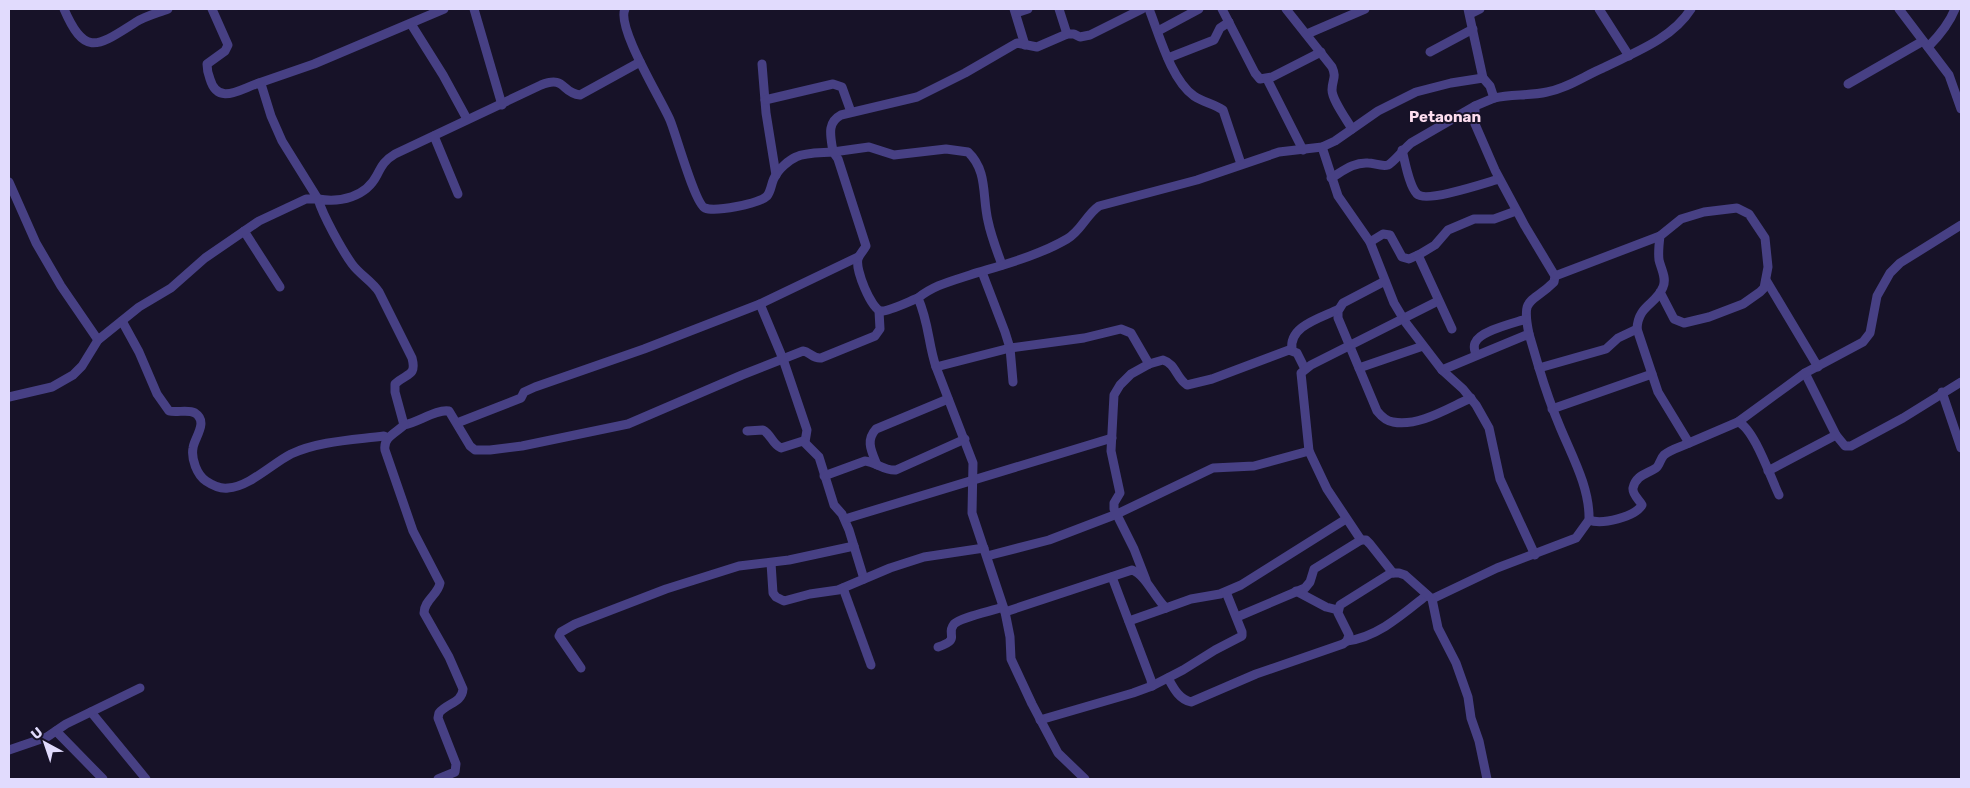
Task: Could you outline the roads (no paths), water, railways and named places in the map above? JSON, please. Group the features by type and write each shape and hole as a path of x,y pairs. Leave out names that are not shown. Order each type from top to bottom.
{"street":[{"path":"64,9 72,27 79,36 85,42 94,44 113,38 139,21 168,9"},
{"path":"212,9 228,45 225,51 207,64 214,90 219,94 226,95 314,64 411,24 439,10"},
{"path":"474,9 502,104"},
{"path":"625,9 623,12 625,26 640,62 670,120 694,191 704,208 740,206 760,201 768,195 776,175 796,157 860,147 869,147 894,155 946,149 966,150 973,156 982,176 988,221 1002,265"},
{"path":"1025,45 1015,11 1028,9"},
{"path":"1059,9 1067,34"},
{"path":"1149,9 1168,58 1179,79 1193,95 1223,110 1241,164"},
{"path":"1158,31 1199,9"},
{"path":"1222,9 1255,73 1260,79 1267,79 1321,52"},
{"path":"1286,9 1321,52 1335,74 1332,90 1334,97 1352,129"},
{"path":"1307,34 1365,9"},
{"path":"1480,9 1469,11 1483,78 1490,86 1494,98"},
{"path":"1599,9 1630,56"},
{"path":"1331,178 1359,164 1386,166 1402,150 1419,138 1475,106 1494,98 1548,92 1578,81 1630,56 1678,25 1691,9"},
{"path":"1899,9 1949,75 1961,109"},
{"path":"1848,84 1940,35 1955,9"},
{"path":"457,423 521,398 528,390 552,380 644,349 760,304 858,257 866,246 838,159 833,152 830,126 833,121 841,114 917,97 1017,42 1037,47 1067,34 1074,34 1080,37 1090,35 1136,10"},
{"path":"1168,58 1214,40 1220,28 1229,22"},
{"path":"411,24 443,75 467,119"},
{"path":"1430,52 1473,29"},
{"path":"9,397 52,387 73,374 82,366 98,340 139,307 171,288 204,258 260,220 306,199 340,201 364,191 370,186 377,176 380,167 388,158 550,81 557,82 575,94 580,95 640,62"},
{"path":"762,64 765,100 776,175"},
{"path":"858,257 857,262 863,283 874,307 880,311 886,311 918,298 936,286 1002,265 1067,239 1078,231 1086,217 1099,206 1179,186 1279,152 1322,147 1335,141 1378,111 1416,92 1451,83 1483,78"},
{"path":"1267,79 1303,150"},
{"path":"259,83 282,141 318,199 352,264 380,292 412,358 414,368 412,372 395,384 395,392 404,425"},
{"path":"765,100 833,84 842,87 851,112"},
{"path":"1168,678 1180,696 1184,700 1191,702 1256,674 1347,641 1372,634 1429,597 1497,568 1576,538 1590,520 1588,500 1552,409 1526,319 1528,305 1534,297 1554,282 1555,276 1499,179 1475,124 1475,106"},
{"path":"434,136 458,194"},
{"path":"1322,147 1338,196 1370,242 1394,303 1404,320 1442,370 1471,398 1489,428 1500,479 1535,555"},
{"path":"1402,150 1412,185 1416,194 1422,197 1436,196 1499,179"},
{"path":"9,182 36,243 50,268 98,340"},
{"path":"1555,276 1660,236 1681,219 1704,212 1737,208 1749,214 1766,238 1768,267 1764,288 1742,304 1709,318 1684,323 1674,319 1660,292"},
{"path":"1370,242 1387,234 1393,238 1402,257 1408,258 1418,255 1434,245 1448,230 1474,219 1494,219 1516,210"},
{"path":"1590,520 1600,523 1628,515 1640,508 1642,505 1633,492 1634,488 1641,476 1658,466 1662,457 1666,454 1738,422 1805,373 1863,342 1868,337 1877,296 1886,279 1895,268 1961,225"},
{"path":"244,231 280,287"},
{"path":"1660,236 1658,249 1659,260 1665,278 1664,286 1644,308 1637,319 1637,329 1658,392 1689,443"},
{"path":"1418,255 1452,329"},
{"path":"982,272 1010,348 1013,382"},
{"path":"1766,280 1818,367"},
{"path":"1385,281 1342,304 1339,309 1338,318 1377,411 1386,420 1393,423 1412,422 1471,398"},
{"path":"918,298 928,326 931,353 973,463 972,512 1004,610 1010,637 1011,659 1058,753 1085,779"},
{"path":"1361,540 1327,489 1309,451 1301,373 1305,369 1438,301"},
{"path":"760,304 783,359 807,430 805,442"},
{"path":"1305,369 1297,354 1292,350 1291,341 1296,331 1339,309"},
{"path":"438,779 456,772 456,764 438,718 439,712 458,700 463,695 463,689 449,657 424,613 427,601 439,588 440,584 413,531 385,450 384,446 388,438 404,425 422,420 442,410 449,411 470,446 475,450 522,446 628,424 803,351 806,351 816,359 821,358 875,336 880,329 880,311"},
{"path":"1476,355 1474,348 1478,338 1526,319"},
{"path":"122,321 139,352 162,403 169,411 194,412 198,416 201,426 193,445 193,457 198,473 202,478 214,485 228,488 236,486 268,470 291,454 306,449 339,441 384,436 388,438"},
{"path":"936,367 1010,348 1084,338 1121,329 1131,333 1149,364"},
{"path":"1539,368 1606,348 1618,338 1637,329"},
{"path":"1442,370 1529,334"},
{"path":"1359,368 1423,346"},
{"path":"1166,608 1153,595 1134,549 1116,514 1114,504 1120,492 1111,451 1114,396 1120,385 1131,374 1149,364 1163,360 1173,365 1183,382 1190,385 1212,380 1292,350"},
{"path":"1805,373 1836,435 1845,446 1851,446 1903,418 1942,392 1961,382"},
{"path":"1552,409 1652,374"},
{"path":"1942,392 1961,448"},
{"path":"877,465 870,441 870,435 876,429 948,399"},
{"path":"1738,422 1751,433 1779,496"},
{"path":"747,431 763,430 767,432 774,444 780,448 800,440 805,442 819,457 834,505 845,519 864,579"},
{"path":"1768,471 1836,435"},
{"path":"845,519 1112,438"},
{"path":"824,476 864,461 885,469 896,470 965,439"},
{"path":"771,562 773,593 779,600 784,601 843,588 890,568 929,556 986,552 1049,540 1116,514 1213,468 1254,466 1309,451"},
{"path":"1129,621 1190,599 1226,592 1241,585 1346,519"},
{"path":"1236,617 1308,585 1314,569 1361,540 1366,540 1370,544 1393,573"},
{"path":"582,668 559,636 561,632 575,624 666,589 739,566 789,560 854,546"},
{"path":"938,647 949,643 952,639 954,625 961,620 1004,610 1132,570 1146,580"},
{"path":"1347,641 1349,635 1339,618 1338,610 1342,603 1393,573 1405,575 1429,597 1438,628 1456,663 1468,697 1470,718 1478,741 1487,779"},
{"path":"1112,577 1152,686"},
{"path":"843,588 871,665"},
{"path":"1296,591 1338,610"},
{"path":"1040,720 1152,686 1240,638 1242,632 1226,592"},
{"path":"9,750 47,737 66,724 140,688"},
{"path":"91,712 146,779"},
{"path":"56,731 103,779"}],"district":[{"name":"Petaonan","path":"1445,117"}]}
